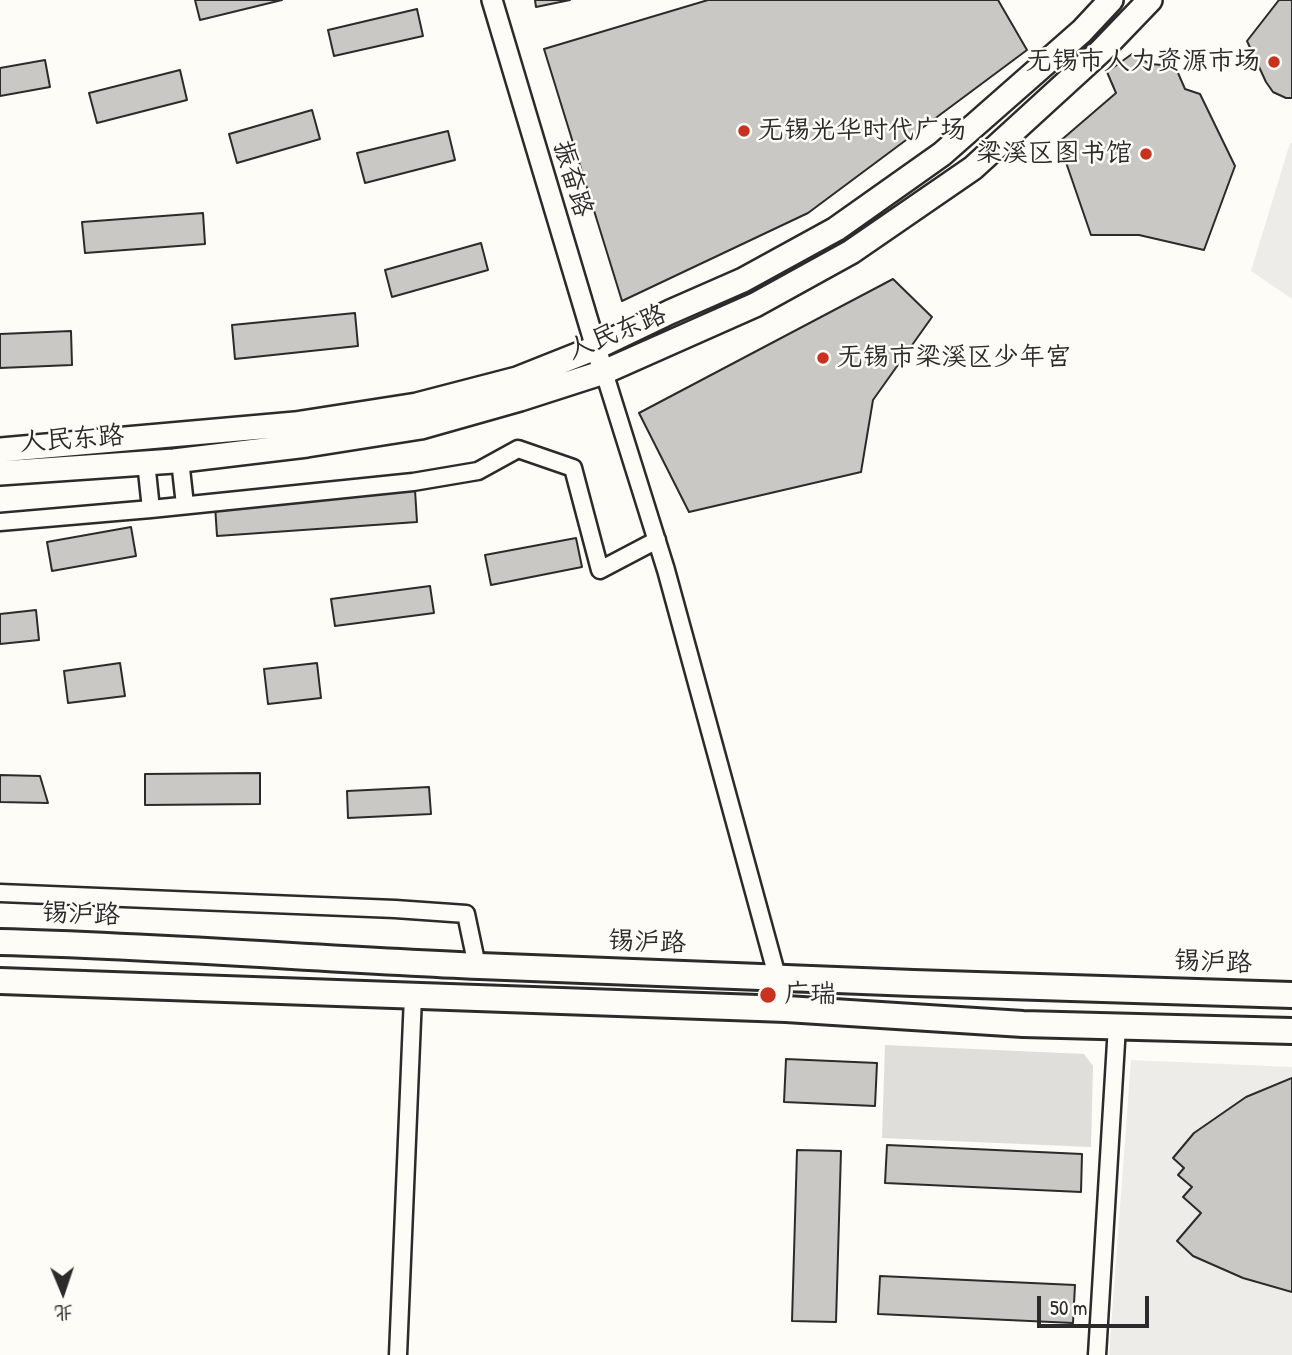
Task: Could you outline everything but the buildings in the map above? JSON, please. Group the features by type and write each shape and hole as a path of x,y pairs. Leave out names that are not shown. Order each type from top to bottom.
{"main road":[{"name":"人民东路","path":"0,450 295,424 417,405 517,379 595,348 743,280 836,229 942,154 1082,31 1111,0"},
{"name":"人民东路","path":"0,473 180,460 421,427 604,372 755,305 861,246 972,168 1101,51 1150,0"},
{"name":"锡沪路","path":"0,942 103,945 477,966 1292,995"},
{"path":"0,981 786,1009 1023,1024 1292,1031"}],"street":[{"name":"振奋路","path":"492,0 604,372"},
{"path":"604,372 657,540 786,1009"},
{"path":"0,522 413,482 478,471 518,449 573,468 600,570 657,540"},
{"path":"180,460 185,505"},
{"path":"146,462 151,509"},
{"path":"0,893 466,914 477,966"},
{"path":"398,1355 412,996"},
{"path":"1097,1355 1117,1026"}],"shaded area":[{"path":"1292,143 1292,299 1251,271"},
{"path":"885,1045 1084,1054 1093,1066 1091,1147 882,1138"},
{"path":"1131,1060 1292,1067 1292,1355 1109,1355"}],"place":[{"name":"无锡市人力资源市场","path":"1274,62"},
{"name":"无锡光华时代广场","path":"744,131"},
{"name":"梁溪区图书馆","path":"1146,154"},
{"name":"无锡市梁溪区少年宫","path":"823,358"},
{"name":"广瑞","path":"768,995"}]}
